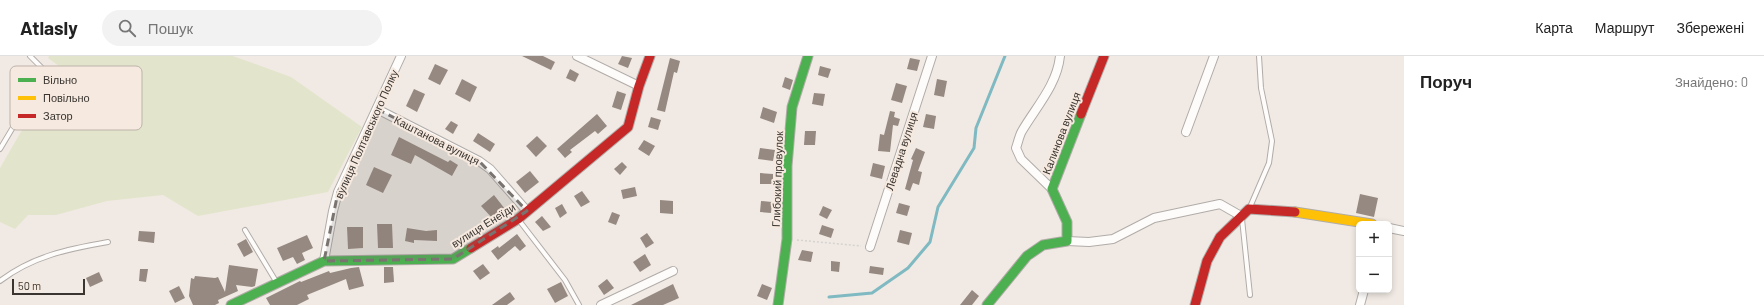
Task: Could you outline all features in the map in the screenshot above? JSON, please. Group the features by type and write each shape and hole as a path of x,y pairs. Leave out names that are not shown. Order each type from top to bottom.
{"street":[{"name":"вулиця Полтавського Полку","path":"324,261 338,192 401,56"},
{"path":"577,56 639,86"},
{"name":"вулиця Енеїди","path":"231,305 324,261 453,258 518,219 628,128 639,86 650,56"},
{"name":"Глибокий провулок","path":"778,305 787,239 787,166 792,107 808,56"},
{"name":"Левадна вулиця","path":"870,247 932,56"},
{"path":"1052,189 1021,159 1016,148 1022,132 1047,93 1059,65 1060,56"},
{"name":"Калинова вулиця","path":"1067,240 1067,222 1052,189 1104,56"},
{"path":"1186,132 1214,56"},
{"name":"Каштанова вулиця","path":"377,110 480,160 490,169 527,211"},
{"path":"987,305 1027,256 1043,245 1067,240 1089,242 1113,239 1154,218 1220,204 1241,216"},
{"path":"1195,305 1207,261 1220,237 1249,210 1282,210 1359,221"},
{"path":"1392,229 1404,231"},
{"path":"601,305 673,271"},
{"path":"1360,305 1363,293"}],"lane":[{"path":"30,56 40,66"},
{"path":"1249,210 1269,163 1272,141 1260,88 1259,56"},
{"path":"0,149 11,130"},
{"path":"1241,216 1250,294"},
{"path":"518,219 565,280 579,305"},
{"path":"245,230 277,283"},
{"path":"0,281 22,266 55,252 108,242"}],"path":[{"path":"787,239 870,247"}],"highlighted area":[{"path":"377,109 479,161 527,211 453,259 324,261 338,192"}],"green space":[{"path":"49,56 233,56 291,77 362,127 328,192 198,216 163,195 107,201 56,215 28,215 15,229 0,222 0,168 22,130 142,130 142,66 59,66 48,58"}],"building":[{"path":"522,56 543,56 555,62 551,70"},
{"path":"622,56 632,58 628,68 618,64"},
{"path":"670,58 680,61 677,73 674,72 665,112 657,110"},
{"path":"910,58 920,60 917,71 907,69"},
{"path":"435,64 448,70 440,85 428,79"},
{"path":"820,66 831,69 828,78 818,75"},
{"path":"570,69 579,74 575,82 566,78"},
{"path":"785,77 793,80 790,90 782,87"},
{"path":"462,79 477,87 470,102 455,94"},
{"path":"937,79 947,81 944,97 934,95"},
{"path":"896,83 907,86 902,103 891,100"},
{"path":"414,89 425,94 417,112 406,106"},
{"path":"617,91 626,94 621,110 612,107"},
{"path":"814,93 825,94 823,106 812,104"},
{"path":"763,107 777,112 774,123 760,118"},
{"path":"890,111 895,112 894,117 900,119 898,126 893,125 890,152 878,151 880,134 884,135"},
{"path":"597,114 607,126 598,134 595,131 570,150 572,152 565,158 557,149"},
{"path":"926,114 936,116 934,129 923,127"},
{"path":"651,117 661,120 658,130 648,127"},
{"path":"451,121 458,125 453,134 445,129"},
{"path":"805,131 816,131 815,145 804,145"},
{"path":"478,133 495,144 490,152 473,141"},
{"path":"537,136 547,146 536,157 526,146"},
{"path":"399,137 448,162 450,160 458,165 452,176 415,155 411,164 391,155"},
{"path":"644,140 655,146 649,156 638,149"},
{"path":"760,148 775,150 773,161 758,159"},
{"path":"916,148 925,152 918,171 922,172 919,185 913,183 910,191 905,189 913,160 911,159"},
{"path":"622,162 627,167 620,175 614,169"},
{"path":"873,163 885,166 882,179 870,176"},
{"path":"374,167 392,175 383,193 366,185"},
{"path":"530,171 539,182 525,193 516,182"},
{"path":"760,173 773,174 773,184 760,184"},
{"path":"635,187 637,196 623,199 621,190"},
{"path":"582,191 590,202 581,207 574,196"},
{"path":"1360,194 1378,198 1374,217 1356,213"},
{"path":"494,195 505,209 493,219 481,206"},
{"path":"660,200 673,201 673,214 660,213"},
{"path":"761,201 772,202 771,213 760,212"},
{"path":"899,203 910,206 907,216 896,213"},
{"path":"562,204 567,213 560,218 555,208"},
{"path":"823,206 832,210 827,219 819,215"},
{"path":"612,212 620,215 616,225 608,222"},
{"path":"542,216 551,227 543,231 535,222"},
{"path":"377,224 392,224 393,248 378,248"},
{"path":"822,225 834,229 831,238 819,234"},
{"path":"347,227 363,227 363,248 348,249"},
{"path":"407,228 426,231 437,230 437,241 414,240 414,243 405,241"},
{"path":"900,230 912,233 909,245 897,242"},
{"path":"139,231 155,232 154,243 138,241"},
{"path":"647,233 654,243 646,248 640,238"},
{"path":"517,234 526,246 520,251 515,246 498,260 491,251 498,246 499,248"},
{"path":"307,235 313,248 302,253 305,260 297,264 293,257 283,261 277,248"},
{"path":"246,239 253,252 244,257 237,244"},
{"path":"802,250 813,252 811,262 798,260"},
{"path":"645,254 651,265 640,272 633,262"},
{"path":"831,261 840,262 839,272 831,271"},
{"path":"483,264 490,273 480,280 473,271"},
{"path":"229,265 258,269 255,286 236,285 238,291 218,300 219,303 215,305 193,305 189,296 191,278 194,279 195,276 218,277 225,292"},
{"path":"870,266 884,268 883,275 869,273"},
{"path":"359,267 364,286 349,290 346,279 307,295 309,299 297,305 270,305 266,298 300,281 301,282 329,271 330,273"},
{"path":"384,267 393,267 394,282 384,283"},
{"path":"140,269 148,269 146,282 139,281"},
{"path":"99,272 103,281 90,287 86,278"},
{"path":"607,279 614,288 604,295 598,286"},
{"path":"561,282 568,296 555,303 547,289"},
{"path":"673,284 679,298 663,305 631,305"},
{"path":"762,284 772,288 767,300 757,296"},
{"path":"179,286 185,298 175,303 169,291"},
{"path":"972,290 979,296 972,305 960,305"},
{"path":"510,292 515,299 507,305 492,305"}],"waterway":[{"path":"829,297 872,293 908,268 930,242 938,207 974,148 976,128 1005,56"}],"traffic: fast":[{"path":"778,305 787,239 787,166 792,107 808,56"},
{"path":"987,305 1027,256 1043,245 1067,241 1067,222 1052,189 1081,114"},
{"path":"231,305 324,261 453,259 471,248"}],"traffic: slow":[{"path":"1295,212 1356,222"}],"traffic: jam":[{"path":"471,248 518,219 628,127 639,86 650,56"},
{"path":"1081,114 1104,56"},
{"path":"1195,305 1207,261 1220,237 1249,209 1295,212"}]}
